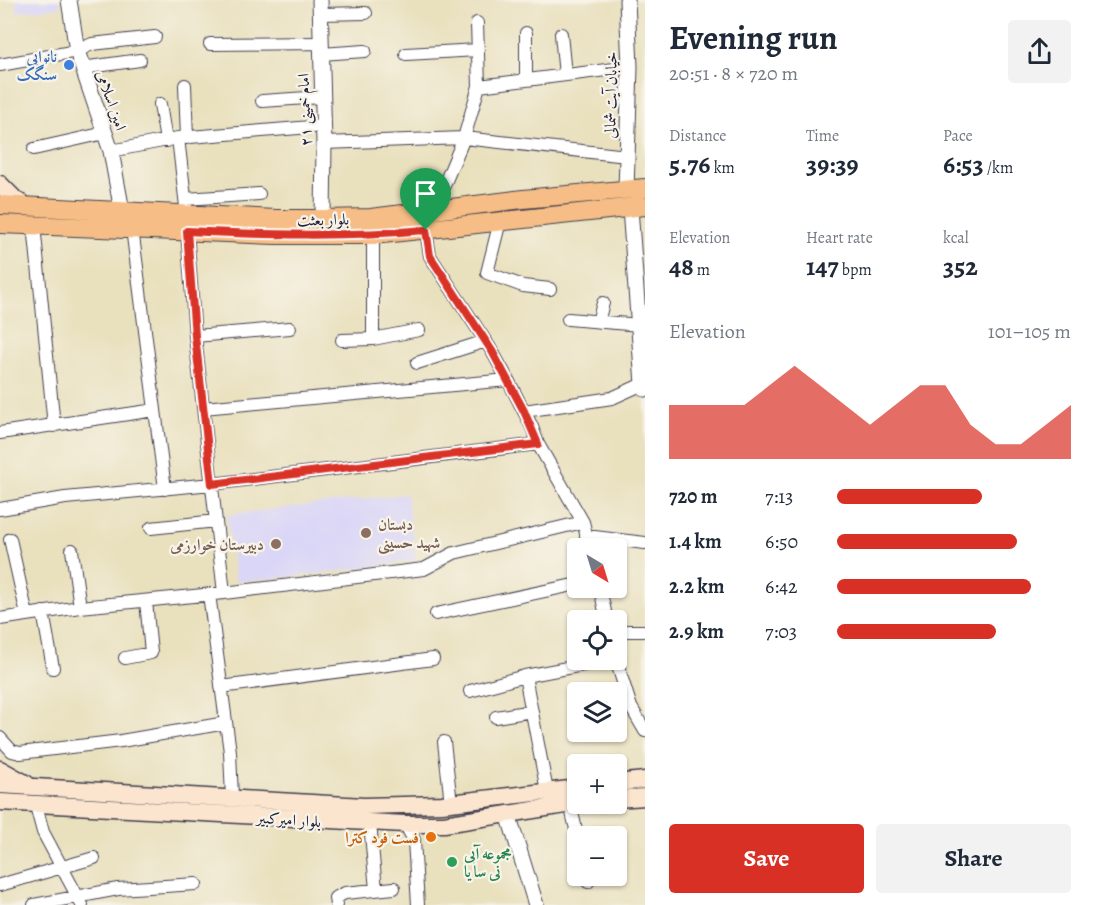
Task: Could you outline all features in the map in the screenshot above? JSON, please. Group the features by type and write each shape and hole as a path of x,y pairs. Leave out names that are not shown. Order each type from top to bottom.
{"main road":[{"path":"0,184 16,200 28,207"},
{"name":"بلوار بعثت","path":"0,224 35,235 132,228 187,215 275,235 373,235 524,218 634,201 645,188"},
{"name":"بلوار بعثت","path":"0,205 276,219 323,219 371,218 523,199 634,201"},
{"path":"523,199 524,218"},
{"path":"0,769 30,797 0,815"},
{"path":"627,782 645,780"},
{"name":"بلوار امیرکبیر","path":"0,785 30,797"},
{"name":"بلوار امیرکبیر","path":"0,802 30,797 232,798 364,806 451,803 567,789"},
{"path":"627,798 645,796"},
{"name":"بلوار امیرکبیر","path":"101,799 370,824 444,824 567,805"}],"street":[{"name":"امین اسلامی","path":"69,0 77,51 111,151 122,211"},
{"name":"خیابان آیت شمالی","path":"627,0 630,67 627,156 634,201 644,386"},
{"path":"320,7 366,13"},
{"name":"امام خمینی ۲۱","path":"320,7 324,143 323,219"},
{"path":"430,211 439,197 464,138 479,86 477,23"},
{"path":"526,33 526,80"},
{"path":"561,34 565,75"},
{"path":"0,66 77,51 92,44 155,37"},
{"path":"210,44 365,51"},
{"path":"406,54 478,50"},
{"path":"82,68 140,60"},
{"path":"479,86 630,67"},
{"path":"185,85 177,139 187,215 195,336 224,593"},
{"path":"262,101 322,96"},
{"path":"160,104 177,139"},
{"path":"111,151 177,139 323,126"},
{"path":"34,149 105,133"},
{"path":"324,143 464,138 627,156"},
{"path":"187,215 259,194"},
{"path":"500,221 487,273 523,286 550,289"},
{"path":"132,228 165,489"},
{"path":"426,230 430,256 486,341 508,380 538,444 583,522 586,536 645,543"},
{"path":"35,235 54,426"},
{"path":"373,235 373,339"},
{"path":"598,321 603,303"},
{"path":"568,319 598,321 642,335"},
{"path":"195,336 290,328"},
{"path":"342,340 373,339 419,330"},
{"path":"417,363 486,341"},
{"path":"203,408 508,380"},
{"path":"524,411 612,398 644,386"},
{"path":"0,433 155,410"},
{"path":"0,508 65,498 212,484 538,444"},
{"path":"151,528 216,522"},
{"path":"0,619 80,607 224,593 424,569 454,553 583,522"},
{"path":"10,539 27,615"},
{"path":"72,550 80,607"},
{"path":"436,614 567,586"},
{"path":"209,594 230,752 232,798"},
{"path":"125,658 151,653 146,601"},
{"path":"42,612 53,668"},
{"path":"627,631 645,631"},
{"path":"221,687 433,659"},
{"path":"470,691 525,676 567,668"},
{"path":"619,670 631,707 645,731"},
{"path":"525,676 547,791"},
{"path":"496,717 532,711"},
{"path":"0,738 12,751 20,753 121,741 226,723"},
{"path":"444,742 451,803"},
{"path":"30,797 43,832 79,900"},
{"path":"508,814 536,905"},
{"path":"370,824 376,890"},
{"path":"405,824 414,840 418,905"},
{"path":"0,885 94,858"},
{"path":"34,905 79,900 118,889 196,884"},
{"path":"336,905 335,898 345,893 394,888"}],"shaded area":[{"path":"17,0 59,0 60,7 16,12"},
{"path":"406,494 416,560 325,573 236,582 227,515"}],"place":[{"name":"نانوایی سنگک","path":"69,65"},
{"name":"دبستان شهید حسینی","path":"366,533"},
{"name":"دبیرستان خوارزمی","path":"276,544"},
{"name":"فست فود کترا","path":"431,837"},
{"name":"مجموعه آبی نی سا یا","path":"452,862"}],"route":[{"path":"426,230 430,256 492,351 532,427 538,444 212,484 195,336 187,231 303,236 373,235 426,230"}]}
